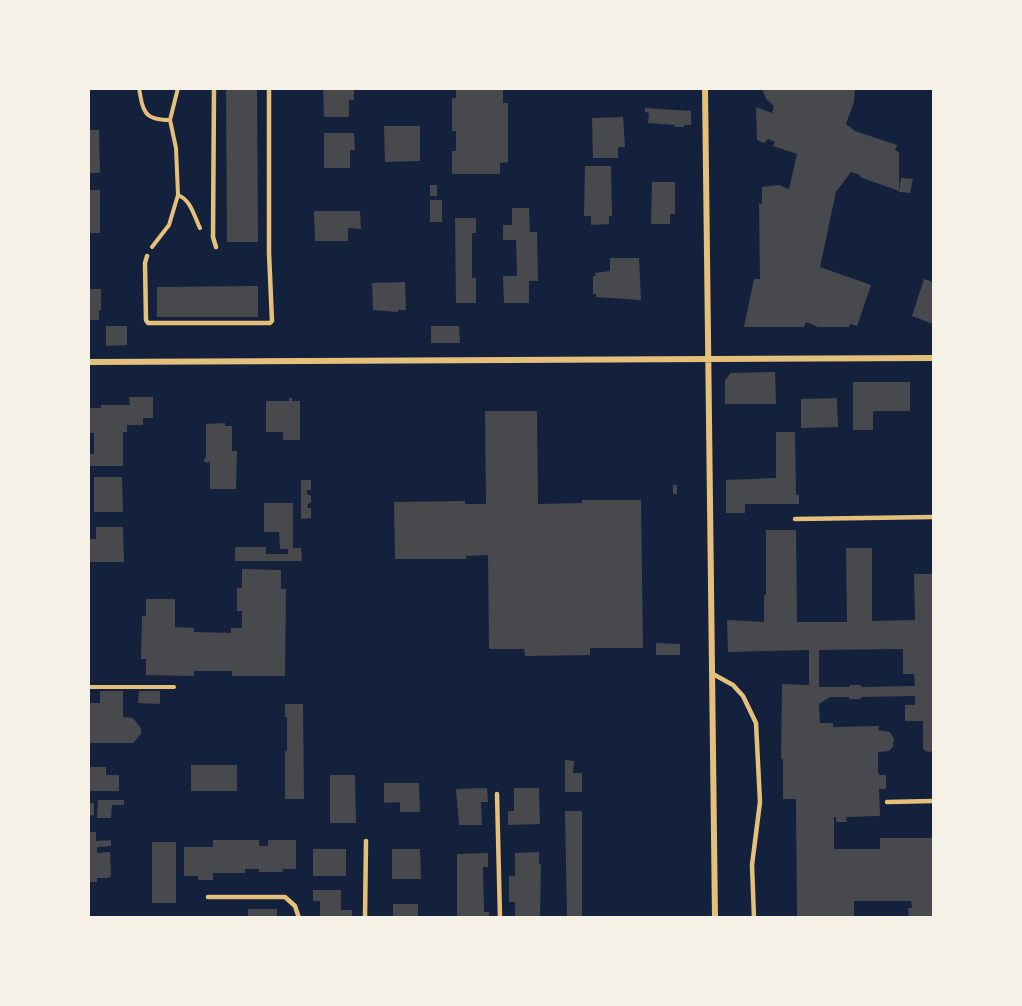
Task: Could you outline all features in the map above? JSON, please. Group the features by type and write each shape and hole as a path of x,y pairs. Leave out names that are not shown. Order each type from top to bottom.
{"street":[{"path":"705,88 715,918"},
{"path":"88,362 933,358"}],"lane":[{"path":"214,88 213,237 216,247"},
{"path":"147,256 145,263 146,320 148,323 270,323 272,321 268,88"},
{"path":"795,519 933,517"},
{"path":"713,674 733,685 743,696 756,723 760,802 752,865 754,918"},
{"path":"497,794 500,918"},
{"path":"887,802 933,801"},
{"path":"365,918 366,841"},
{"path":"208,897 285,897 295,906 299,918"}],"path":[{"path":"139,88 147,116 152,119 170,120"},
{"path":"147,256 169,225 178,195 176,148 170,120 178,88"},
{"path":"178,195 188,202 201,231 206,236 213,237"},
{"path":"88,687 174,687"}],"building":[{"path":"226,88 257,88 258,242 227,242"},
{"path":"323,88 354,88 354,100 349,100 349,117 324,117"},
{"path":"456,88 503,88 503,103 508,103 508,162 500,163 500,174 452,174 452,151 456,151 456,131 452,131 452,98 456,98"},
{"path":"762,88 855,88 854,102 846,124 855,131 897,145 895,150 899,152 899,191 851,172 836,192 820,267 871,285 857,326 850,324 849,327 818,327 806,322 804,327 744,327 754,279 760,279 759,203 762,204 762,187 779,185 789,189 797,154 773,146 775,142 768,139 764,143 757,140 756,107 772,113 774,106 766,99"},
{"path":"645,108 691,111 691,125 674,127 675,125 648,123 649,113 645,112"},
{"path":"623,117 625,147 618,147 618,158 593,158 592,118"},
{"path":"384,126 420,126 420,161 385,162"},
{"path":"88,130 99,130 100,173 88,173"},
{"path":"324,133 354,133 355,150 350,150 350,168 324,168"},
{"path":"585,166 611,166 612,216 609,216 609,224 591,225 591,216 584,216"},
{"path":"901,178 913,179 910,193 899,192"},
{"path":"652,182 675,182 675,214 670,214 670,224 651,224"},
{"path":"430,185 437,185 437,196 430,196"},
{"path":"88,190 100,190 100,233 88,233"},
{"path":"430,200 442,200 442,222 430,222"},
{"path":"512,208 529,208 530,232 537,232 538,281 529,281 529,303 504,303 503,276 517,276 516,240 503,240 503,225 512,225"},
{"path":"314,211 360,211 361,229 348,228 348,241 315,241"},
{"path":"455,218 476,218 476,233 472,233 472,278 476,278 476,303 456,303"},
{"path":"610,258 639,258 641,300 596,297 596,294 593,294 593,276 596,276 595,273 610,271"},
{"path":"924,279 933,282 933,324 912,316"},
{"path":"405,282 406,310 398,310 398,312 373,310 372,283"},
{"path":"258,286 258,317 157,317 157,287"},
{"path":"88,289 101,289 99,320 88,320"},
{"path":"106,326 127,326 127,345 106,346"},
{"path":"431,326 459,326 460,343 431,343"},
{"path":"775,372 776,404 725,404 725,380 731,373"},
{"path":"853,382 910,382 910,411 873,411 873,430 853,430"},
{"path":"129,397 153,397 153,418 143,418 143,425 127,425 127,432 123,432 123,466 90,466 90,454 94,454 94,433 88,433 88,408 101,408 101,405 130,405"},
{"path":"289,398 292,398 292,401 300,401 300,440 283,440 283,432 266,432 266,401 289,401"},
{"path":"837,398 838,427 801,428 801,399"},
{"path":"485,411 537,411 538,504 582,503 582,500 641,500 643,648 590,648 590,655 525,656 524,649 489,649 488,555 466,556 466,559 395,559 394,502 465,501 465,504 486,504"},
{"path":"225,423 225,426 232,426 232,451 237,451 236,489 210,489 210,461 207,463 203,461 206,457 206,424"},
{"path":"776,432 795,432 796,495 799,495 799,504 745,504 745,513 726,513 726,480 776,478"},
{"path":"94,477 122,477 123,512 94,512"},
{"path":"301,480 311,480 311,490 307,490 307,494 311,496 311,502 307,508 311,508 311,518 301,519"},
{"path":"673,485 677,485 677,494 673,494"},
{"path":"264,503 293,503 293,548 301,548 302,561 235,561 235,547 266,547 266,554 288,554 288,549 280,549 279,532 264,532"},
{"path":"96,527 123,527 124,562 88,562 88,539 96,539"},
{"path":"766,530 796,530 797,622 847,622 846,548 872,548 872,621 915,620 914,574 933,574 933,751 928,752 923,749 923,721 905,721 905,705 915,705 915,696 861,697 861,699 830,697 819,704 820,723 833,723 833,727 879,726 878,730 890,732 894,739 893,747 889,751 878,752 879,775 886,775 886,789 879,789 880,816 846,817 847,822 836,822 836,817 834,817 834,849 880,849 880,838 933,838 933,918 909,918 908,908 912,908 911,901 854,901 854,918 797,918 796,799 783,799 782,684 809,685 809,650 728,652 727,620 764,622 764,595 766,595","holes":["903,649 903,674 914,674 915,686 819,687 819,650"]},
{"path":"242,569 281,570 281,589 286,589 285,676 232,676 232,671 194,671 194,676 146,675 146,659 141,659 142,616 146,616 146,599 175,599 175,627 194,628 194,632 231,633 231,628 242,628 242,611 237,611 237,588 242,588"},
{"path":"656,643 680,644 680,655 656,655"},
{"path":"100,691 123,691 123,717 133,718 141,728 141,734 133,743 88,743 88,703 100,703"},
{"path":"139,691 160,691 160,704 138,703"},
{"path":"285,704 303,704 304,799 285,799 287,717 285,717"},
{"path":"565,760 574,761 573,773 582,773 582,792 565,792"},
{"path":"191,765 237,765 237,791 191,791"},
{"path":"88,767 106,767 106,775 119,775 119,791 88,791"},
{"path":"330,775 355,775 356,823 330,823"},
{"path":"384,783 419,783 420,812 400,812 400,802 384,803"},
{"path":"487,788 488,802 481,802 482,825 459,825 456,789"},
{"path":"514,788 539,788 540,824 508,825 508,811 514,811"},
{"path":"98,800 124,800 124,805 112,805 111,818 97,818"},
{"path":"88,803 94,803 94,815 88,816"},
{"path":"565,811 582,811 582,918 567,918"},
{"path":"88,832 96,832 96,841 111,840 111,846 97,847 97,853 110,852 111,876 97,878 97,882 88,882"},
{"path":"213,840 259,840 259,846 268,846 268,840 296,840 296,869 282,869 283,872 259,872 259,869 245,869 245,873 213,873 213,880 198,880 198,876 184,876 184,847 213,847"},
{"path":"152,842 176,842 176,903 152,903"},
{"path":"313,849 346,849 346,876 313,876"},
{"path":"392,849 420,849 421,879 392,879"},
{"path":"539,852 539,864 541,865 540,918 515,918 515,902 509,902 509,876 515,876 515,853"},
{"path":"488,853 488,867 483,867 484,912 489,912 489,918 457,918 457,854"},
{"path":"313,890 341,890 341,910 352,910 352,918 320,918 320,901 313,901"},
{"path":"393,904 418,904 418,918 393,918"},
{"path":"248,909 277,909 277,918 248,918"}]}
